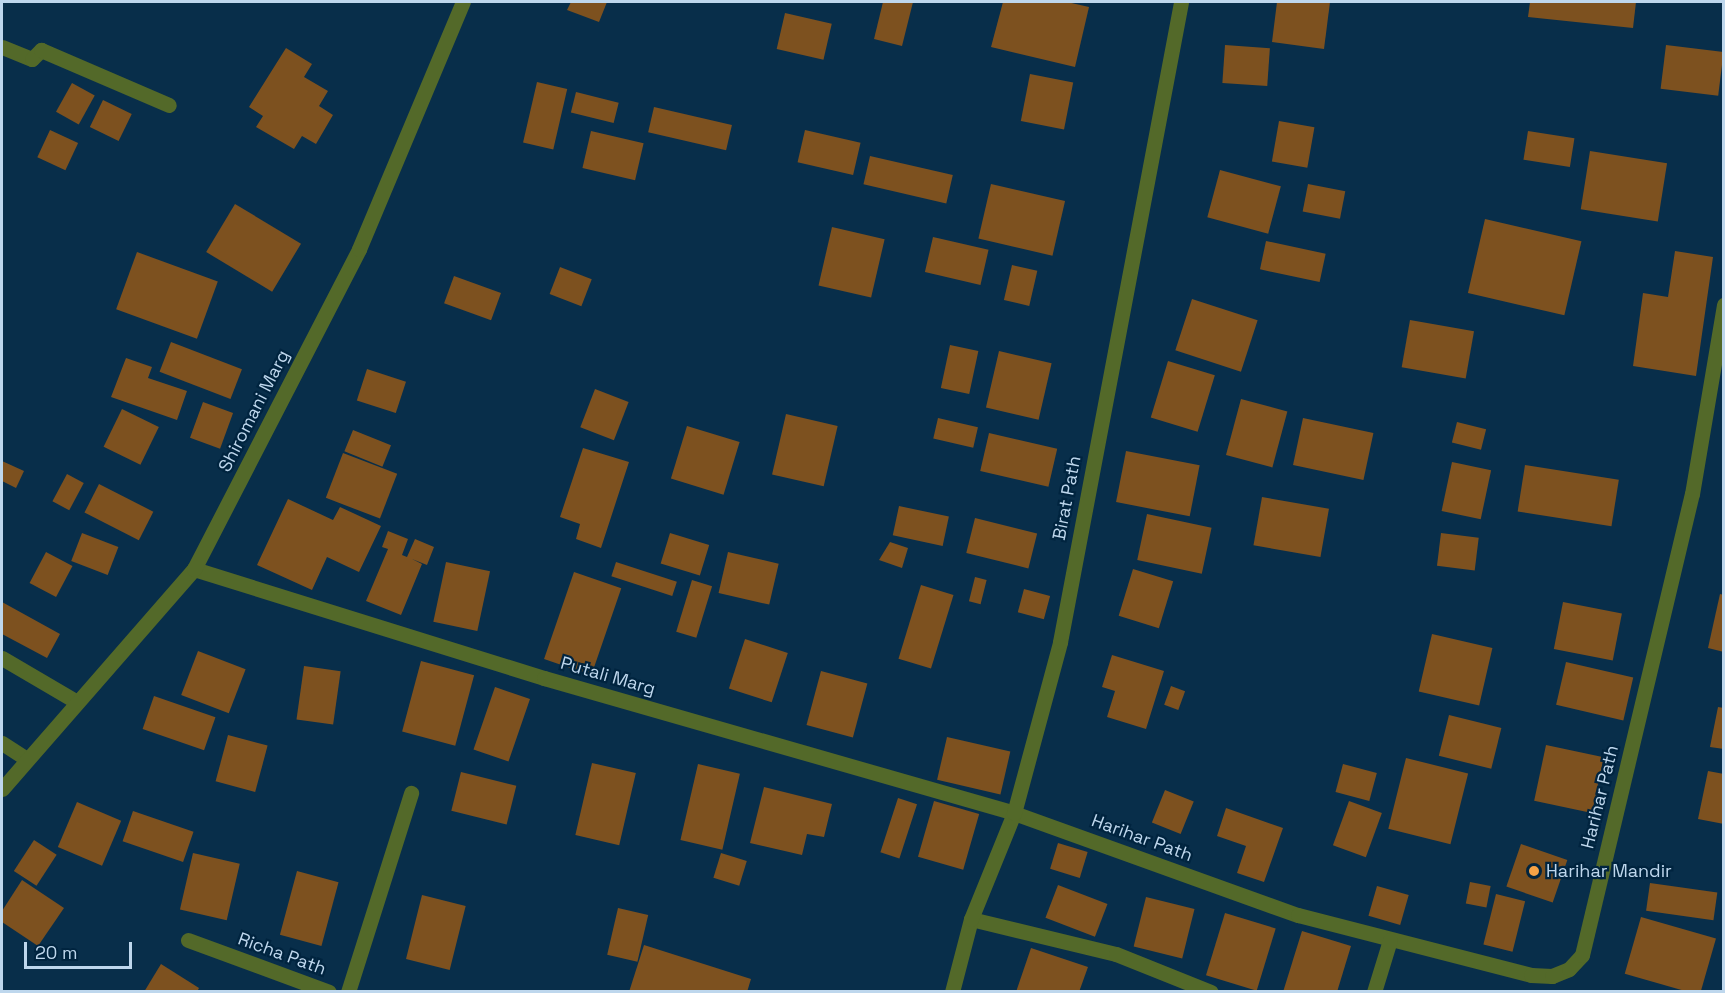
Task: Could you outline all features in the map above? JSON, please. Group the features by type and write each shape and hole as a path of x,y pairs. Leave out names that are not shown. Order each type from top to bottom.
{"street":[{"name":"Shiromani Marg","path":"2,789 194,569 359,249 463,2"},
{"name":"Birat Path","path":"952,992 971,919 1014,813 1060,642 1181,2"},
{"path":"2,47 32,60 41,50 169,105"},
{"name":"Harihar Path","path":"1014,813 1298,915 1531,975 1552,976 1569,969 1582,955 1692,495 1724,305"},
{"name":"Putali Marg","path":"194,569 544,678 1014,813"},
{"path":"2,658 77,702"},
{"path":"2,743 27,759"},
{"path":"348,992 411,793"},
{"path":"971,919 1116,954 1211,992"},
{"name":"Richa Path","path":"188,940 329,992"},
{"path":"1374,992 1390,940"}],"building":[{"path":"571,2 607,2 599,22 567,10"},
{"path":"883,2 913,2 902,46 874,39"},
{"path":"1003,2 1067,2 1089,7 1075,67 991,47"},
{"path":"1277,2 1330,2 1324,49 1272,42"},
{"path":"1530,2 1636,2 1633,28 1528,17"},
{"path":"785,13 832,24 823,60 777,49"},
{"path":"1225,45 1270,48 1267,86 1222,83"},
{"path":"1666,45 1724,52 1718,96 1661,89"},
{"path":"286,48 312,64 304,77 328,91 319,106 333,115 316,144 302,136 294,149 256,127 263,116 249,107"},
{"path":"1030,74 1073,82 1064,130 1021,121"},
{"path":"537,82 567,89 553,149 523,142"},
{"path":"72,83 95,96 79,124 56,112"},
{"path":"576,92 619,103 614,123 571,112"},
{"path":"103,100 132,114 119,141 90,127"},
{"path":"654,107 732,125 726,150 648,132"},
{"path":"1279,121 1314,127 1307,168 1272,161"},
{"path":"50,130 78,143 65,170 37,157"},
{"path":"805,130 861,143 853,175 798,162"},
{"path":"591,131 644,143 635,180 582,168"},
{"path":"1528,131 1574,138 1570,167 1523,160"},
{"path":"1590,151 1667,163 1658,221 1581,209"},
{"path":"870,156 953,175 946,203 863,184"},
{"path":"1220,170 1281,186 1268,234 1207,217"},
{"path":"991,184 1065,201 1052,256 978,239"},
{"path":"1308,184 1345,191 1340,219 1303,211"},
{"path":"235,204 301,244 272,292 206,252"},
{"path":"1485,219 1581,241 1564,315 1468,293"},
{"path":"832,227 885,239 871,298 819,285"},
{"path":"933,237 989,250 980,285 925,272"},
{"path":"1266,241 1326,254 1320,282 1260,269"},
{"path":"1675,251 1713,257 1696,376 1633,366 1643,293 1668,297"},
{"path":"137,252 218,281 197,339 116,309"},
{"path":"1012,265 1037,271 1029,306 1004,300"},
{"path":"560,267 592,279 581,306 550,294"},
{"path":"454,276 501,293 491,320 444,303"},
{"path":"1192,299 1258,320 1241,372 1175,350"},
{"path":"1410,320 1474,331 1466,379 1402,367"},
{"path":"171,342 242,369 230,399 160,372"},
{"path":"950,345 978,351 969,394 941,388"},
{"path":"999,351 1052,363 1039,420 986,408"},
{"path":"126,358 152,367 148,378 187,391 177,420 111,397"},
{"path":"1168,361 1215,375 1198,432 1151,417"},
{"path":"367,369 406,382 396,413 357,400"},
{"path":"595,389 629,402 614,440 580,427"},
{"path":"1241,399 1287,411 1272,467 1226,455"},
{"path":"203,402 233,413 220,449 190,438"},
{"path":"122,409 159,427 140,465 104,447"},
{"path":"786,414 838,426 824,486 772,474"},
{"path":"938,418 978,427 973,448 933,438"},
{"path":"1303,418 1373,433 1363,480 1293,465"},
{"path":"1457,422 1486,429 1481,450 1452,442"},
{"path":"687,426 740,442 724,495 671,479"},
{"path":"353,430 391,445 382,467 344,451"},
{"path":"989,433 1057,449 1048,487 980,471"},
{"path":"583,448 629,462 601,548 576,539 580,524 560,517"},
{"path":"1126,451 1200,465 1190,516 1116,502"},
{"path":"343,453 397,474 380,519 326,498"},
{"path":"2,461 24,471 16,488 2,481"},
{"path":"1452,462 1491,470 1481,519 1442,511"},
{"path":"1525,465 1619,480 1611,526 1518,511"},
{"path":"67,474 84,483 69,510 52,501"},
{"path":"99,484 153,512 139,540 84,513"},
{"path":"1262,497 1329,509 1320,557 1253,545"},
{"path":"288,499 333,520 340,507 381,526 359,572 327,557 312,590 257,565"},
{"path":"899,506 949,517 943,546 893,535"},
{"path":"1147,514 1212,528 1202,574 1137,560"},
{"path":"975,518 1037,533 1028,568 966,553"},
{"path":"388,531 408,539 402,555 407,557 415,539 434,547 427,565 412,559 422,564 401,615 366,601 388,549 382,547"},
{"path":"82,533 118,547 108,575 71,561"},
{"path":"670,533 709,545 700,576 661,564"},
{"path":"1441,533 1479,538 1475,570 1437,566"},
{"path":"890,542 908,548 902,568 879,560"},
{"path":"46,552 72,566 56,597 30,583"},
{"path":"728,552 779,564 769,605 719,593"},
{"path":"446,562 490,571 477,631 433,622"},
{"path":"616,562 677,582 672,596 611,576"},
{"path":"1133,569 1173,581 1159,628 1119,616"},
{"path":"574,572 621,588 591,675 544,659"},
{"path":"975,577 987,580 981,604 969,601"},
{"path":"692,580 712,586 696,638 676,632"},
{"path":"921,585 954,595 931,669 898,659"},
{"path":"1024,589 1050,596 1044,619 1018,612"},
{"path":"1720,594 1724,595 1724,652 1708,648"},
{"path":"2,602 60,634 47,658 2,634"},
{"path":"1563,602 1622,613 1613,661 1554,649"},
{"path":"1432,634 1492,648 1479,705 1419,691"},
{"path":"745,639 788,653 772,702 729,688"},
{"path":"198,651 246,669 229,713 181,695"},
{"path":"1112,655 1164,671 1146,729 1107,717 1115,691 1102,687"},
{"path":"421,661 474,675 455,746 402,732"},
{"path":"1566,662 1633,678 1623,720 1556,705"},
{"path":"304,666 341,671 333,725 296,719"},
{"path":"821,671 867,683 853,738 807,725"},
{"path":"1171,686 1185,691 1178,710 1164,705"},
{"path":"495,687 530,699 508,761 474,749"},
{"path":"154,696 215,717 204,750 143,729"},
{"path":"1718,707 1724,708 1724,749 1710,747"},
{"path":"1449,715 1501,728 1491,769 1439,756"},
{"path":"228,735 268,746 255,792 216,781"},
{"path":"947,737 1010,752 1000,794 937,780"},
{"path":"1546,745 1604,757 1592,813 1534,801"},
{"path":"1406,758 1468,773 1450,844 1388,829"},
{"path":"592,763 636,773 619,845 575,835"},
{"path":"698,764 740,774 722,850 680,840"},
{"path":"1343,764 1377,773 1369,801 1335,792"},
{"path":"1708,771 1724,774 1724,824 1698,819"},
{"path":"461,772 516,786 507,825 451,811"},
{"path":"764,787 832,804 824,837 807,834 802,855 750,843"},
{"path":"1165,790 1194,802 1181,834 1152,822"},
{"path":"898,798 917,804 899,858 880,852"},
{"path":"934,801 979,814 963,870 918,857"},
{"path":"1349,801 1382,813 1366,857 1333,845"},
{"path":"77,802 121,821 102,866 58,847"},
{"path":"1226,808 1283,828 1264,882 1237,873 1246,846 1217,836"},
{"path":"133,811 194,832 183,862 123,841"},
{"path":"34,840 57,855 36,886 14,871"},
{"path":"1058,843 1088,852 1080,878 1050,869"},
{"path":"1521,844 1567,860 1553,903 1506,887"},
{"path":"193,853 240,864 227,920 180,910"},
{"path":"721,853 747,861 739,886 713,878"},
{"path":"297,871 339,882 321,946 280,935"},
{"path":"22,880 64,908 38,946 2,922 2,911"},
{"path":"1470,882 1491,886 1486,908 1466,904"},
{"path":"1650,883 1717,892 1713,920 1646,911"},
{"path":"1058,885 1107,904 1095,937 1045,918"},
{"path":"1377,886 1409,895 1400,925 1368,916"},
{"path":"1496,894 1525,901 1513,952 1483,944"},
{"path":"422,895 466,906 450,970 406,959"},
{"path":"1146,897 1195,909 1182,959 1134,946"},
{"path":"618,908 648,915 637,962 607,955"},
{"path":"1225,913 1276,928 1257,991 1206,975"},
{"path":"1641,917 1716,938 1701,992 1689,992 1625,974"},
{"path":"1302,931 1351,946 1337,992 1283,992"},
{"path":"644,945 751,979 747,992 629,992"},
{"path":"1031,948 1088,967 1079,992 1016,992"},
{"path":"161,964 199,988 197,992 144,992"}],"place":[{"name":"Harihar Mandir","path":"1534,871"}]}
